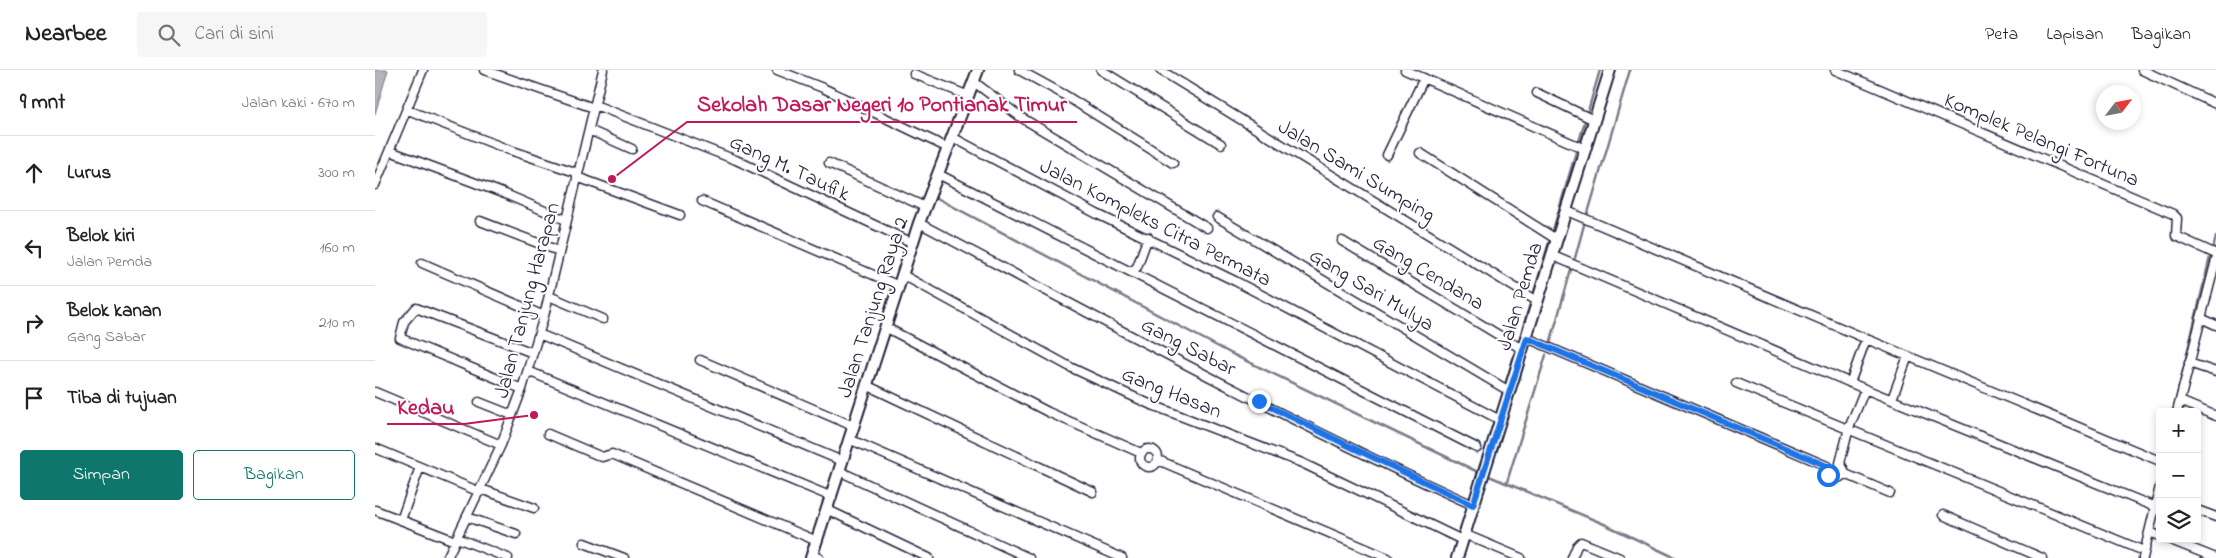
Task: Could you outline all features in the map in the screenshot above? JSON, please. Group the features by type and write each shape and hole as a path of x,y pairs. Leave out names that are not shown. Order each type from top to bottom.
{"street":[{"path":"375,185 408,110 423,70"},
{"name":"Gang M. Taufik","path":"484,70 595,106 736,160 913,243"},
{"name":"Jalan Tanjung Harapan","path":"447,558 501,445 523,389 544,316 603,70"},
{"path":"777,70 823,88 948,148"},
{"name":"Jalan Tanjung Raya 2","path":"814,557 817,541 853,426 919,223 978,70"},
{"path":"1019,70 1063,94 1173,163"},
{"path":"1101,70 1221,144"},
{"name":"Jalan Sami Sumping","path":"1160,70 1537,301"},
{"path":"1405,70 1579,146"},
{"name":"Jalan Pemda","path":"1458,558 1556,239 1567,211 1579,146 1594,120 1610,70"},
{"name":"Komplek Pelangi Fortuna","path":"1835,70 2173,214 2178,222 2176,236 2216,254"},
{"path":"2142,70 2216,104"},
{"path":"914,74 969,96"},
{"path":"1387,155 1424,78"},
{"path":"974,82 1022,118 1207,228"},
{"path":"1537,93 1594,120"},
{"path":"408,110 680,215"},
{"path":"589,130 632,149"},
{"name":"Jalan Kompleks Citra Permata","path":"952,137 1097,214 1148,237 1500,420"},
{"path":"390,151 505,194 566,220"},
{"path":"1420,153 1556,239"},
{"path":"829,163 925,207"},
{"path":"938,174 1477,448"},
{"path":"702,201 899,286"},
{"path":"1567,211 1866,339 2156,459"},
{"name":"Gang Sari Mulya","path":"1217,217 1509,391"},
{"path":"480,221 559,251"},
{"name":"Gang Sabar","path":"919,223 1212,379 1473,505"},
{"path":"1131,272 1137,267 1148,237"},
{"name":"Gang Cendana","path":"1342,241 1522,349"},
{"path":"1551,255 1865,389 2155,507"},
{"path":"2178,408 2201,318 2213,280 2216,260"},
{"path":"423,263 544,316"},
{"name":"Gang Hasan","path":"903,275 1072,368 1147,403 1301,463 1463,537 1521,558"},
{"path":"549,296 603,319"},
{"path":"523,389 400,338 404,322 416,308 533,353"},
{"path":"2201,318 2216,325"},
{"path":"885,327 1039,407 1141,453"},
{"path":"539,334 841,466 1029,558"},
{"path":"1527,338 1827,466"},
{"path":"1851,382 1866,339"},
{"path":"1891,399 1908,356"},
{"path":"700,360 853,426"},
{"path":"2189,362 2216,372"},
{"path":"528,371 832,497"},
{"path":"1736,383 1849,428 2144,554 2158,498"},
{"path":"866,385 1093,492"},
{"path":"1827,466 1827,472 1832,478 1840,477 1843,473 1843,467 1840,463 1849,428 1865,389"},
{"path":"375,392 501,445"},
{"path":"2180,401 2216,416"},
{"path":"479,402 512,415"},
{"path":"549,434 602,457 612,454 817,541"},
{"path":"849,439 1123,558"},
{"path":"375,448 480,491 534,508"},
{"path":"1141,453 1148,449 1153,449 1158,460"},
{"path":"1141,453 1140,457 1144,465 1152,466 1158,460"},
{"path":"1158,460 1388,558"},
{"path":"1827,466 1833,462 1840,463"},
{"path":"401,520 420,467"},
{"path":"1843,473 1890,493"},
{"path":"375,510 507,558"},
{"path":"828,510 929,558"},
{"path":"2201,511 2216,517"},
{"path":"1943,515 2042,558"},
{"path":"467,516 516,534"},
{"path":"2149,532 2156,535"},
{"path":"1572,558 1577,546 1581,542 1620,558"},
{"path":"584,543 613,556 623,558"},
{"path":"2178,543 2216,558"}],"shaded area":[{"path":"375,70 388,70 375,114"}],"waterway":[{"path":"1553,230 1600,70"},
{"path":"1588,213 1630,70"},
{"path":"935,197 1234,355 1478,472"},
{"path":"1575,258 1584,225"},
{"path":"2213,249 2216,237"},
{"path":"1534,292 1549,242"},
{"path":"2174,408 2210,257"},
{"path":"1550,344 1571,270"},
{"path":"1519,340 1530,304"},
{"path":"1506,382 1515,352"},
{"path":"1507,482 1546,355"},
{"path":"1489,476 1604,524 1676,558"}],"place":[{"name":"Sekolah Dasar Negeri 10 Pontianak Timur","path":"612,179"},
{"name":"Kedau","path":"534,415"}],"route":[{"path":"1259,401 1307,426 1473,505 1527,338 1827,466 1828,475"}]}
